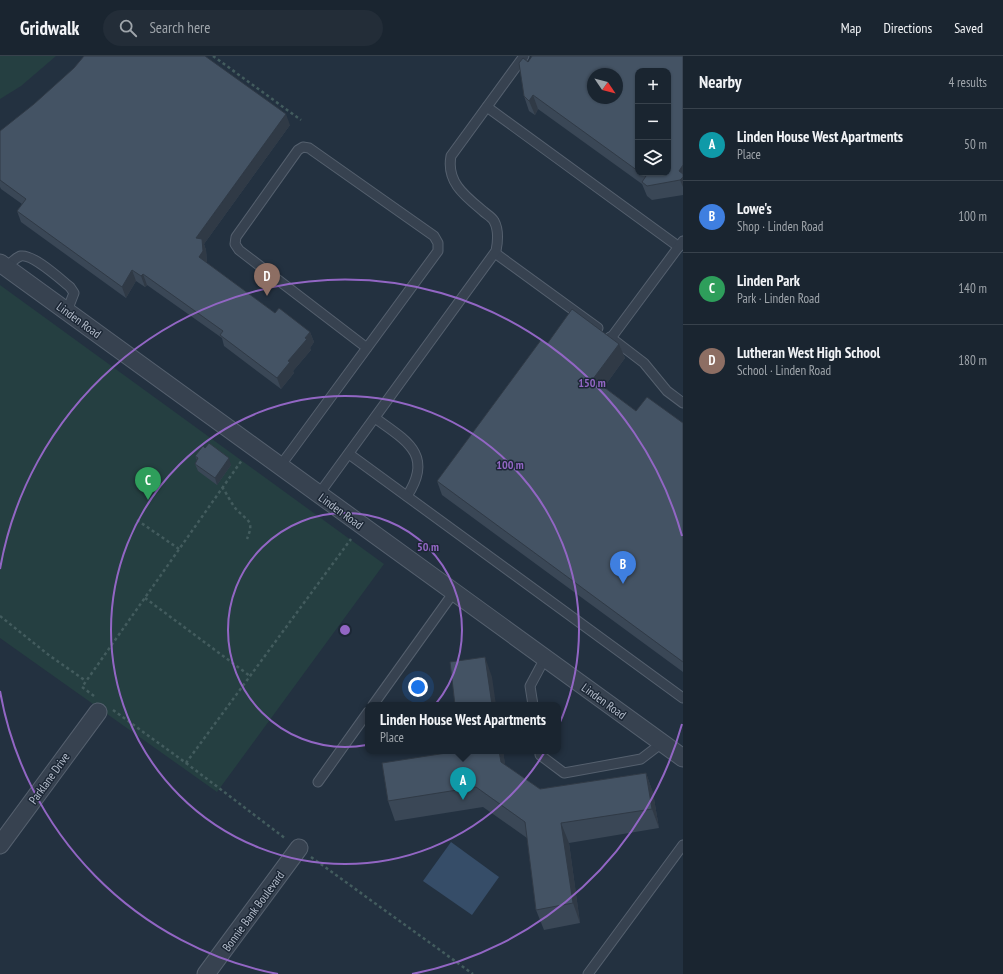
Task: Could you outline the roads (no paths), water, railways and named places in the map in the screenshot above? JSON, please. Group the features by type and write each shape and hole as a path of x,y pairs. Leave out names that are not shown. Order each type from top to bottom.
{"street":[{"name":"Linden Road","path":"3,265 683,758"},
{"name":"Parklane Drive","path":"0,845 102,706"},
{"name":"Bonnie Bank Boulevard","path":"206,974 299,848"}],"lane":[{"path":"319,494 495,253 498,240 494,220 462,193 453,179 449,167 451,156 524,56"},
{"path":"487,107 681,244 611,338"},
{"path":"280,466 367,348 438,250 438,243 434,236 309,148 303,147 298,150 236,237 236,244 239,250 367,348"},
{"path":"495,253 644,363 667,391 683,403"},
{"path":"3,265 20,256 26,256 34,259 70,287 74,293 67,311"},
{"path":"375,418 402,438 413,449 419,468 416,483 407,496"},
{"path":"349,454 683,698"},
{"path":"375,702 454,592"},
{"path":"533,702 530,686 545,658"},
{"path":"318,782 365,716"},
{"path":"540,754 564,773 640,759 662,744"},
{"path":"588,974 683,845"}],"water":[{"path":"451,842 499,877 472,915 423,881"}],"place":[{"name":"Lutheran West High School","path":"267,296"},
{"name":"Linden Park","path":"148,500"},
{"name":"Lowe's","path":"623,584"},
{"name":"Linden House West Apartments","path":"463,800"}]}
